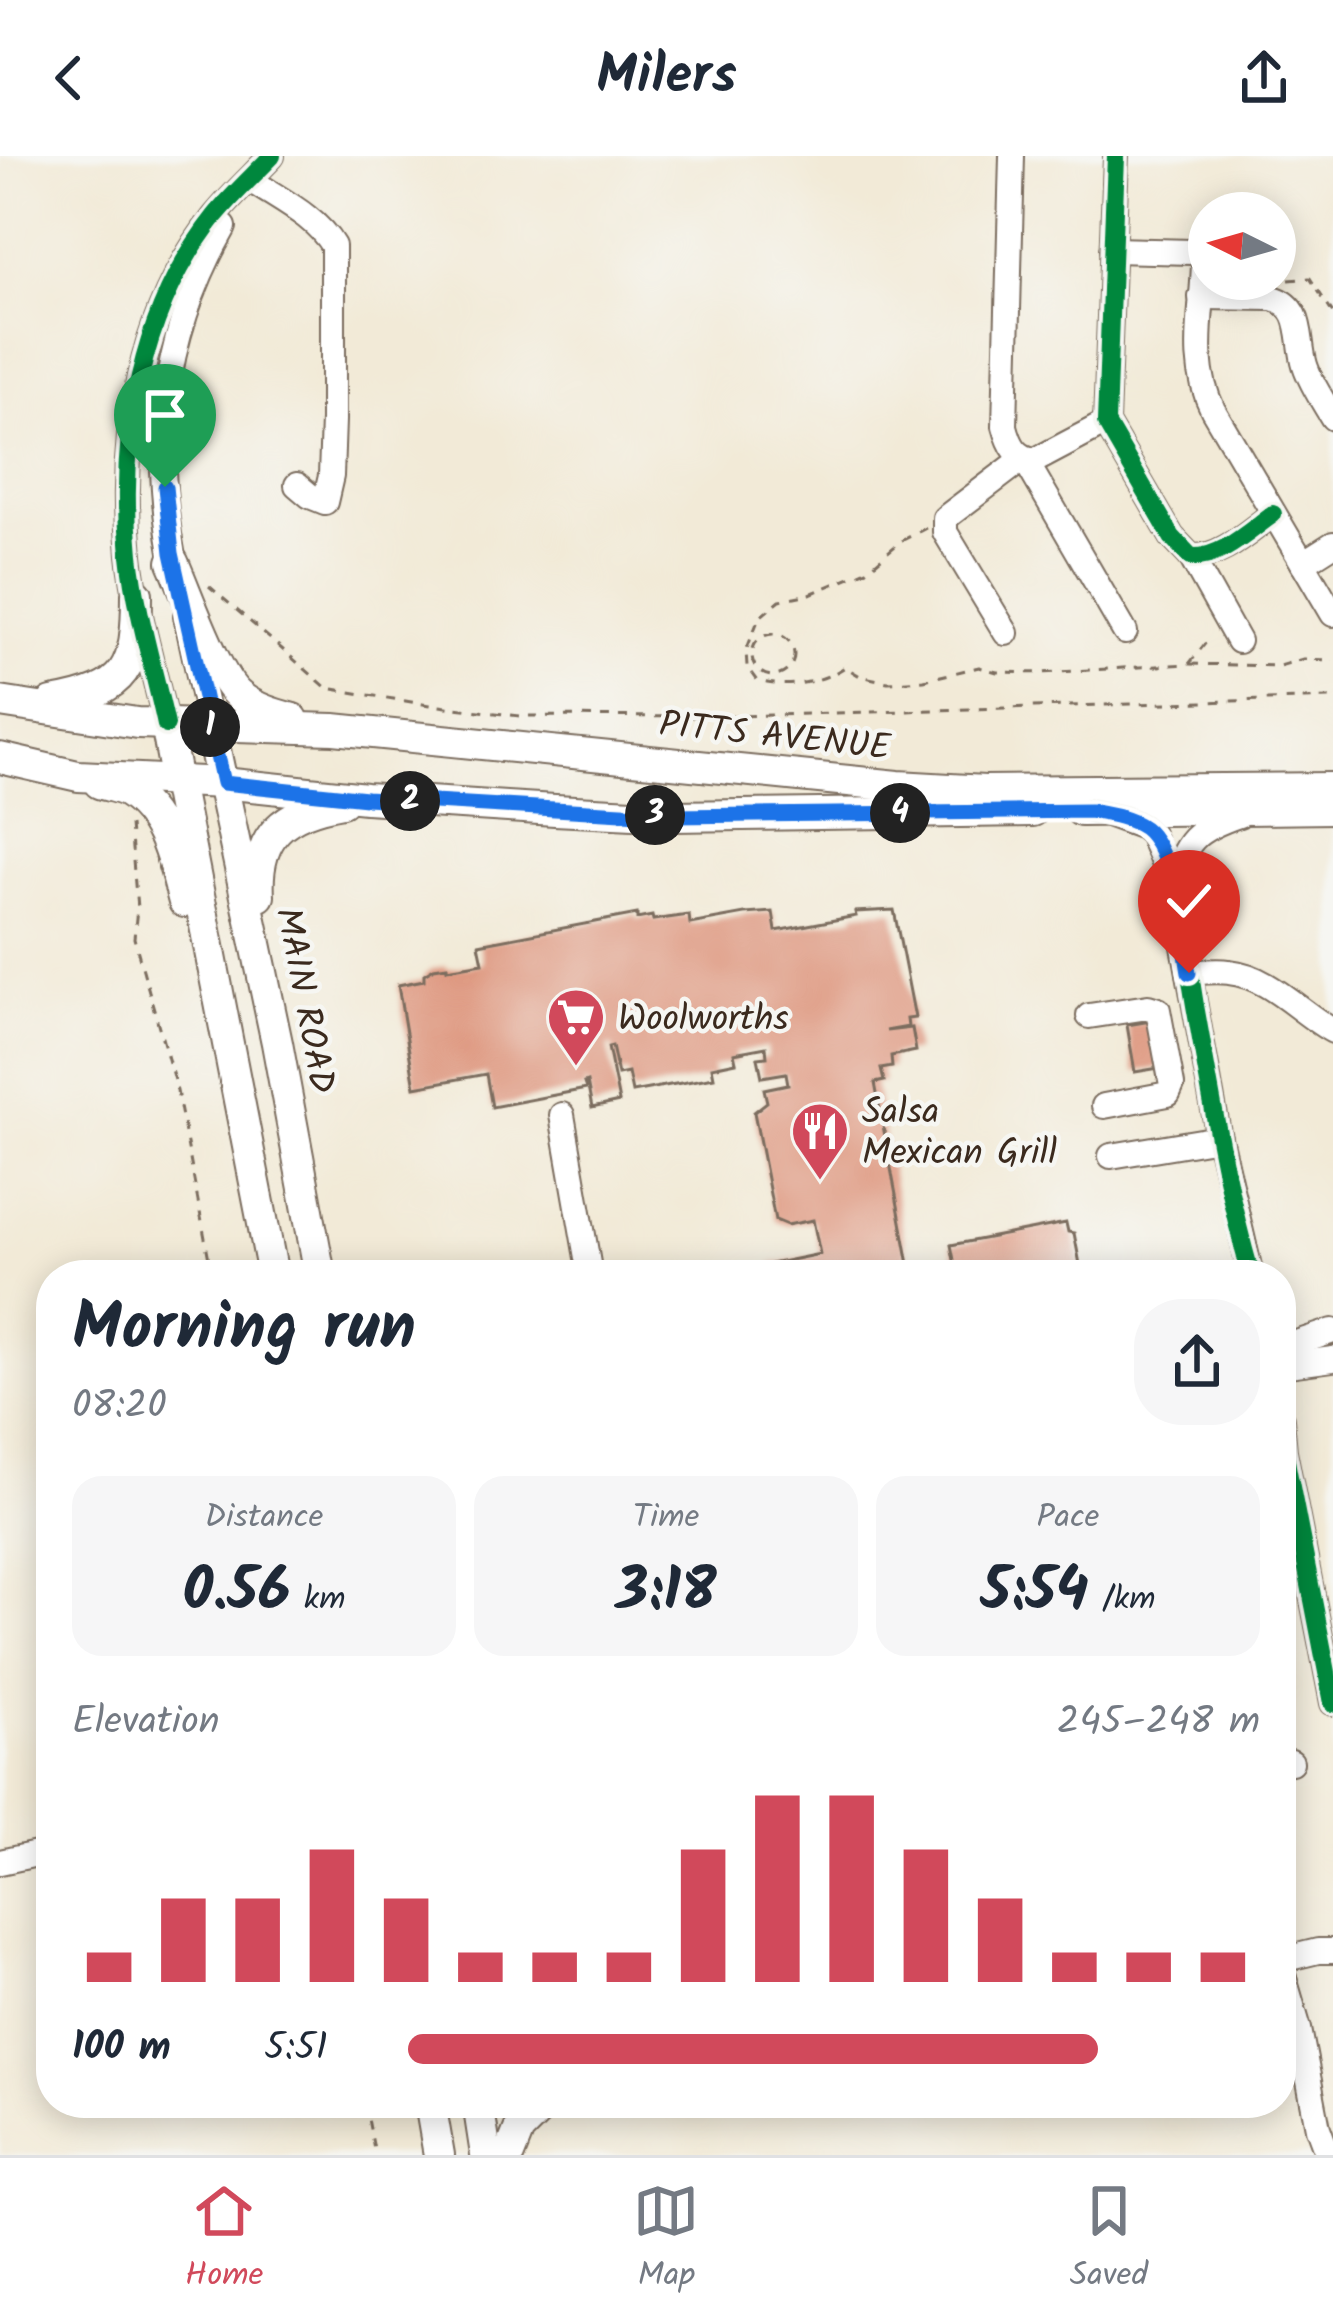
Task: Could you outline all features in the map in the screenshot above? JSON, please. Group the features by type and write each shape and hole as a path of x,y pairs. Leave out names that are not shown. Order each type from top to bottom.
{"main road":[{"path":"173,562 231,688 250,704 270,712 334,729"},
{"path":"11,704 86,697 114,682 136,644 137,594"},
{"path":"11,704 166,725 210,725"},
{"path":"166,725 270,1260"},
{"name":"PITTS AVENUE","path":"210,725 334,729 898,787 985,791 1333,788"},
{"name":"MAIN ROAD","path":"210,725 317,1260"},
{"path":"0,758 126,791 158,822 227,1033"},
{"path":"78,776 223,783"},
{"name":"PITTS AVENUE","path":"223,783 366,798 673,816 1333,808"},
{"path":"277,1043 261,953 261,854 271,835 296,814 366,798"},
{"path":"433,2118 439,2155"},
{"path":"480,2118 486,2155"},
{"path":"509,2155 519,2130 531,2118"}],"street":[{"path":"210,725 173,562 165,402 174,346 198,277 226,224 272,156"},
{"path":"166,725 130,555 129,447 138,381 160,312 182,268 214,216 272,156"},
{"path":"1012,156 1006,427 1013,448 1024,458 1125,632"},
{"path":"1116,156 1106,423 1238,641"},
{"path":"255,183 305,215 333,246 334,399 326,502 297,485"},
{"path":"1112,250 1188,252"},
{"path":"1201,300 1201,385 1333,614"},
{"path":"1280,300 1292,309 1305,365 1333,418"},
{"path":"1006,633 945,532 944,518 1024,458 1047,457 1106,423"},
{"path":"1191,557 1215,554 1274,514"},
{"path":"1303,563 1333,544"},
{"path":"1173,886 1191,839 1219,821 1252,810"},
{"path":"1090,811 1143,826 1173,886 1246,1260"},
{"path":"1189,973 1244,974 1333,1031"},
{"path":"1089,1016 1148,1007 1158,1010 1169,1066 1172,1085 1168,1094 1104,1106"},
{"path":"562,1115 587,1260"},
{"path":"1111,1156 1219,1138"},
{"path":"1296,1354 1326,1347"},
{"path":"1296,1503 1325,1627 1333,1702"},
{"path":"0,1862 36,1854"},
{"path":"1296,1959 1328,1948"},
{"path":"1296,2018 1328,2155"}],"path":[{"path":"1296,278 1310,278 1333,314"},
{"path":"944,518 902,541 867,570 810,594 779,600 759,617 746,651 746,666 758,681 788,686 823,681 845,667 888,682 924,680 979,667 1042,674 1333,660"},
{"path":"206,583 327,688 520,716 705,717 1333,698"},
{"path":"1189,664 1207,643 1222,613"},
{"path":"778,634 784,637 793,648 788,669 769,675 757,668 752,654 758,640 778,634"},
{"path":"751,635 758,640"},
{"path":"768,684 769,675"},
{"path":"126,791 137,908 134,938 177,1091 209,1260"},
{"path":"368,2118 375,2155"}],"building":[{"path":"894,910 915,1018 907,1019 908,1027 886,1031 912,1028 916,1051 891,1056 892,1067 881,1069 884,1081 875,1083 908,1260 791,1260 820,1254 813,1220 787,1225 775,1220 754,1112 767,1102 764,1089 788,1084 786,1073 762,1077 758,1058 767,1057 766,1047 734,1053 736,1062 712,1067 714,1077 632,1092 628,1073 618,1075 612,1046 608,1047 619,1102 592,1108 587,1082 586,1089 492,1107 486,1074 415,1087 398,985 424,980 424,974 434,968 483,963 479,944 637,914 637,919 652,916 653,920 689,915 690,924 773,912 776,931 856,916 855,912"},
{"path":"1157,1020 1165,1067 1135,1072 1127,1025"},
{"path":"1066,1223 1068,1232 1074,1233 1079,1260 954,1260 951,1245"}],"cycle path":[{"path":"166,725 130,555 128,466 140,377 168,292 189,253 222,208 272,156"},
{"path":"1116,156 1106,423 1172,537 1191,557 1224,548 1273,514"},
{"path":"1090,811 1144,828 1168,870 1247,1260"},
{"path":"1296,1513 1333,1703"}],"place":[{"name":"Woolworths","path":"576,1068"},
{"name":"Salsa Mexican Grill","path":"820,1182"}],"route":[{"path":"165,487 172,553 223,783 366,798 673,816 1090,811 1123,818 1150,834 1173,886 1189,973"}]}
